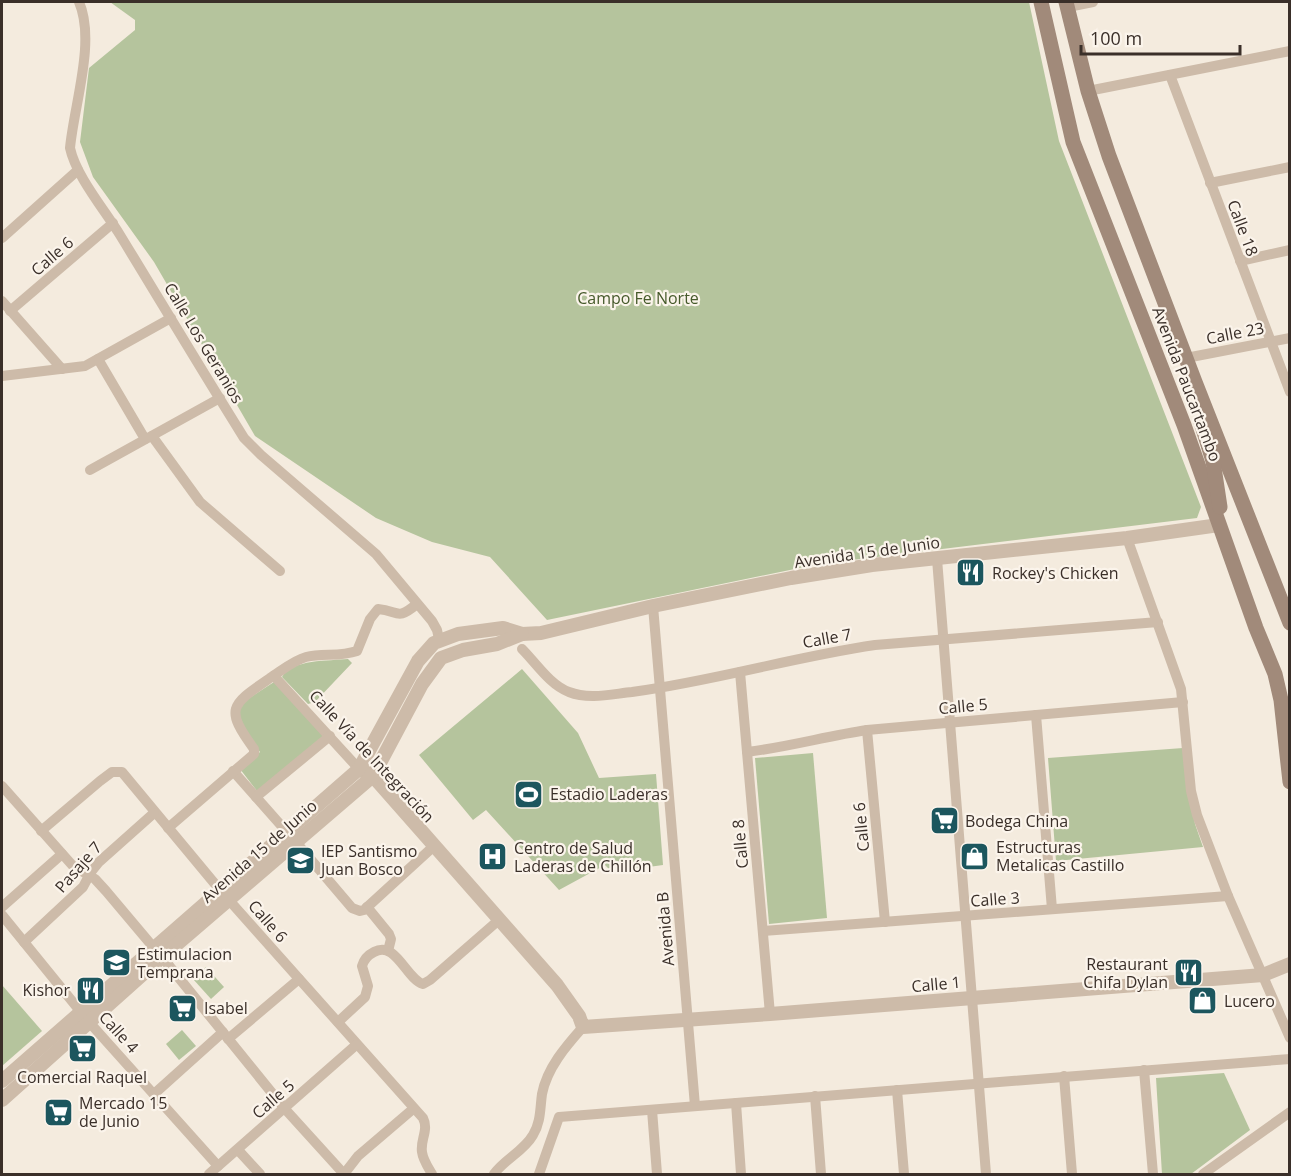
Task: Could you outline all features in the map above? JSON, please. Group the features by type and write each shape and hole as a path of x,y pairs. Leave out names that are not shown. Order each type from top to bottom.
{"main road":[{"name":"Avenida Paucartambo","path":"1041,2 1073,142 1180,414 1256,628 1275,674 1281,700 1290,782"},
{"name":"Avenida Paucartambo","path":"1067,4 1088,91 1108,156 1289,618"},
{"path":"1195,382 1194,401 1213,461 1220,503 1219,525"}],"street":[{"name":"Calle Los Geranios","path":"79,2 84,19 85,47 70,148 78,170 113,223 244,438 376,554 432,621 439,639"},
{"path":"1067,4 1093,2"},
{"path":"1088,91 1290,51"},
{"name":"Calle 18","path":"1170,75 1290,392"},
{"path":"1210,183 1290,167"},
{"path":"2,238 78,170"},
{"name":"Calle 6","path":"10,311 113,223"},
{"path":"1240,261 1290,250"},
{"path":"2,302 62,369"},
{"path":"2,376 85,366 171,318"},
{"name":"Calle 23","path":"1186,358 1290,338"},
{"path":"98,358 148,437 200,502 280,571"},
{"path":"90,470 220,398"},
{"name":"Avenida 15 de Junio","path":"291,836 373,776 422,684 437,661 446,655 497,644 522,634 541,633 653,606 791,578 872,565 1127,538 1219,525"},
{"path":"1127,538 1181,689 1194,804 1208,848 1290,1038"},
{"path":"938,559 986,1174"},
{"path":"168,828 254,754 254,749 238,727 236,709 242,697 306,657 347,654 357,651 370,619 378,609 401,614 417,604"},
{"name":"Avenida B","path":"653,606 695,1106"},
{"name":"Calle 7","path":"522,649 556,685 567,692 581,696 601,696 660,688 830,651 875,645 1158,622"},
{"name":"Avenida 15 de Junio","path":"2,1081 85,1017 291,836 359,770 418,661 428,648 439,639 458,634 503,628 522,634"},
{"name":"Calle 8","path":"740,672 770,1014"},
{"name":"Calle Vía de Integración","path":"274,676 359,770 373,776 500,920 569,999 583,1027"},
{"name":"Calle 5","path":"747,752 867,730 1183,702"},
{"path":"1036,715 1052,909"},
{"name":"Calle 6","path":"867,730 885,922"},
{"path":"256,797 330,736"},
{"name":"Calle 6","path":"41,831 100,781 115,771 122,772 154,813 425,1123 422,1154 432,1174"},
{"path":"233,771 352,908 360,911 367,908 434,846"},
{"path":"2,786 78,871 89,876 106,891 285,1109 344,1174 358,1156 413,1108"},
{"name":"Pasaje 7","path":"24,942 84,887 99,862 154,813"},
{"path":"2,907 62,854"},
{"name":"Calle 3","path":"763,931 1228,896"},
{"path":"367,908 389,934 391,939 388,951"},
{"name":"Calle 4","path":"2,915 85,1017 218,1166"},
{"path":"338,1022 365,997 368,986 362,971 363,961 380,950 388,951 396,957 419,983 427,983 500,920"},
{"name":"Calle 1","path":"583,1027 1263,975 1290,964"},
{"path":"154,1094 299,979"},
{"name":"Avenida 15 de Junio","path":"2,1100 85,1017"},
{"path":"494,1174 533,1136 548,1075 564,1050 583,1027"},
{"name":"Calle 5","path":"209,1174 356,1045"},
{"path":"539,1174 559,1117 1290,1059"},
{"path":"1144,1070 1153,1174"},
{"path":"1064,1076 1071,1174"},
{"path":"897,1090 904,1174"},
{"path":"815,1096 821,1174"},
{"path":"736,1103 741,1174"},
{"path":"652,1110 657,1174"},
{"path":"1203,1174 1290,1112"},
{"path":"238,1150 260,1174"}],"green space":[{"name":"Campo Fe Norte","path":"110,2 1029,2 1059,141 1201,507 1197,518 819,564 547,620 490,557 432,542 376,518 255,436 154,262 93,177 80,142 89,68 135,30 135,20"},
{"path":"348,659 352,663 315,702 308,704 282,677 287,671 302,664"},
{"name":"Estadio Laderas","path":"522,669 578,733 599,778 656,774 663,865 612,872 605,865 559,890 486,810 473,820 419,755"},
{"path":"274,682 322,734 322,738 257,791 240,769 260,752 240,727 240,704"},
{"path":"1183,748 1195,824 1203,847 1056,861 1048,758"},
{"path":"813,753 827,918 769,924 755,758"},
{"path":"206,967 224,987 211,999 193,979"},
{"path":"2,985 42,1031 2,1066"},
{"path":"182,1030 196,1046 179,1060 166,1044"},
{"path":"1224,1073 1250,1130 1191,1174 1162,1174 1156,1078"}],"place":[{"name":"Rockey's Chicken","path":"971,573"},
{"name":"Estadio Laderas","path":"529,794"},
{"name":"Bodega China","path":"944,821"},
{"name":"Estructuras Metalicas Castillo","path":"975,856"},
{"name":"Centro de Salud Laderas de Chillón","path":"493,857"},
{"name":"IEP Santismo Juan Bosco","path":"300,860"},
{"name":"Estimulacion Temprana","path":"116,963"},
{"name":"Restaurant Chifa Dylan","path":"1189,973"},
{"name":"Kishor","path":"91,990"},
{"name":"Lucero","path":"1203,1001"},
{"name":"Isabel","path":"183,1008"},
{"name":"Comercial Raquel","path":"82,1049"},
{"name":"Mercado 15 de Junio","path":"58,1112"}]}
